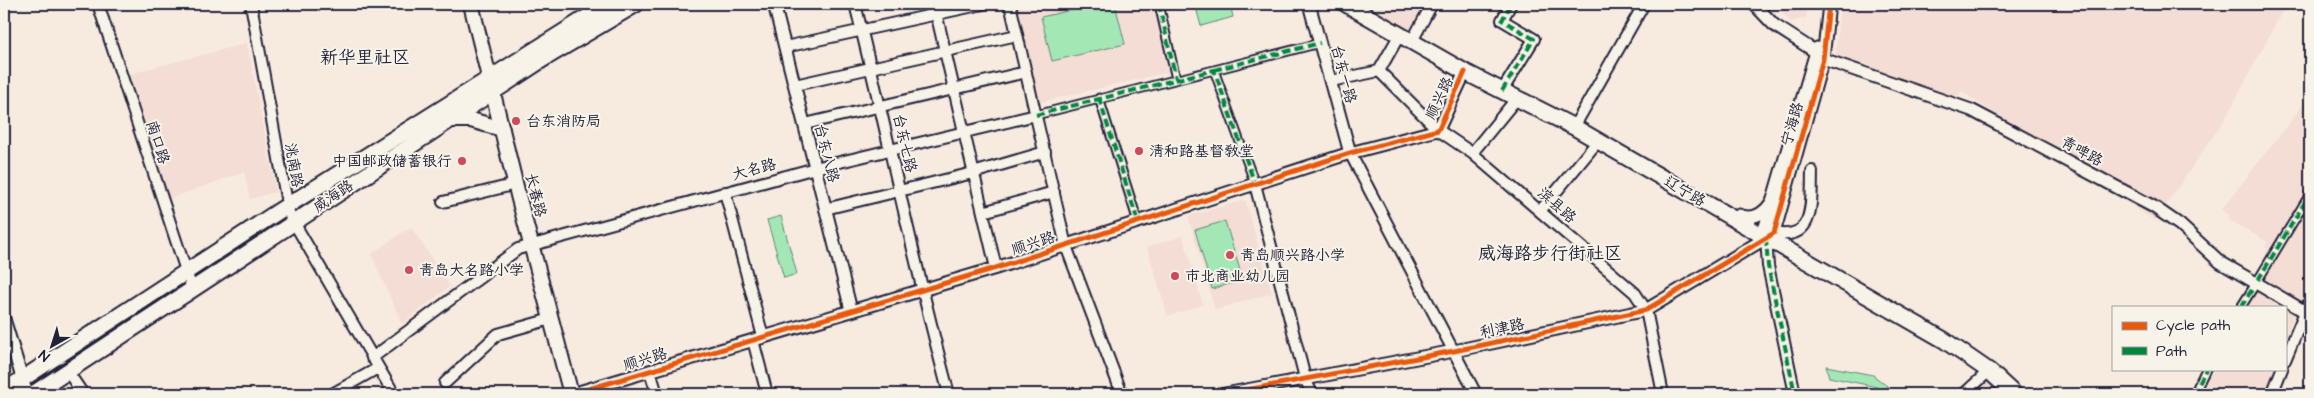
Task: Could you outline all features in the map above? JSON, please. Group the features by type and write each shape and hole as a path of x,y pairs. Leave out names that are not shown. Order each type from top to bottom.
{"main road":[{"name":"长春路","path":"471,4 490,85 571,394"},
{"name":"威海路","path":"33,394 450,120 490,85 608,4"},
{"name":"威海路","path":"4,391 286,206 490,85 636,4"},
{"name":"辽宁路","path":"1346,4 1576,125 1739,215 1944,340 1989,371 2014,394"},
{"name":"辽宁路","path":"1360,4 1465,72 1504,88 1517,98 1576,125 1598,141 1969,346 1994,364 2026,394"},
{"path":"450,120 471,120 502,129"}],"street":[{"name":"南口路","path":"98,4 192,289"},
{"name":"洮南路","path":"251,4 286,206 293,223 394,394"},
{"name":"台东八路","path":"775,4 852,310"},
{"name":"台东七路","path":"855,4 892,150 921,290 949,394"},
{"path":"787,47 862,30 935,9 983,4"},
{"path":"1010,4 1066,246 1122,394"},
{"path":"1159,4 1176,79"},
{"name":"台东一路","path":"1309,4 1350,153"},
{"path":"1331,81 1379,71 1409,37 1432,4"},
{"path":"1504,88 1534,38 1502,20 1511,4"},
{"name":"青啤路","path":"1754,4 1774,25 1820,56 1944,99 1995,121 2154,207 2180,225 2220,262 2304,311"},
{"name":"宁海路","path":"1768,234 1772,202 1820,56 1822,4"},
{"name":"宁海路","path":"1768,234 1820,56 1829,4"},
{"path":"1576,125 1640,5"},
{"path":"935,9 996,268"},
{"path":"796,85 1017,35"},
{"path":"1312,394 1305,378 1254,184 1214,70 1320,43"},
{"name":"大名路","path":"372,358 518,248 817,167 1214,70"},
{"name":"滨县路","path":"1379,71 1438,130 1472,153 1636,292 1646,310 1664,394"},
{"path":"806,124 1026,72"},
{"name":"顺兴路","path":"571,394 996,268 1350,153 1438,130 1465,72"},
{"path":"1099,98 1138,222"},
{"path":"1472,153 1517,98"},
{"path":"1541,210 1598,141"},
{"path":"826,208 973,173 1045,152"},
{"path":"1350,153 1476,394"},
{"path":"1795,394 1768,266 1768,234 1785,235 1798,233 1805,227 1810,209 1812,171"},
{"path":"443,202 516,184"},
{"path":"725,192 758,339 767,394"},
{"path":"982,212 1054,192"},
{"path":"2258,280 2310,194"},
{"path":"1739,215 1746,218 1760,215 1772,202"},
{"name":"利津路","path":"1225,394 1454,351 1646,310 1768,234"},
{"path":"2242,306 2253,288"},
{"path":"2286,357 2310,300"},
{"path":"4,318 27,394"},
{"path":"445,383 498,334 551,319"},
{"path":"332,394 378,368"},
{"path":"2194,394 2206,370"},
{"path":"2272,394 2282,370"},
{"path":"650,371 657,394"},
{"path":"1964,394 1989,371"},
{"path":"68,372 83,394"}],"shaded area":[{"path":"1021,4 1155,4 1170,72 1037,103 1014,6"},
{"path":"1364,4 1424,4 1410,31"},
{"path":"1774,4 1808,4 1806,18 1791,22"},
{"path":"1840,4 2286,4 2227,116 2155,221 1961,91 1954,107 1835,60"},
{"path":"247,43 276,192 250,199 244,172 169,199 129,74"},
{"path":"2310,96 2310,283 2286,336 2286,306 2243,306 2273,252 2265,247 2268,242 2227,219 2229,215 2221,210"},
{"name":"青岛顺兴路小学","path":"1245,200 1272,293 1215,310 1188,216"},
{"name":"青岛大名路小学","path":"411,227 450,286 402,324 371,254"},
{"name":"市北商业幼儿园","path":"1183,236 1203,305 1168,316 1147,247"},
{"path":"2206,370 2275,370 2266,394 2193,394"},
{"path":"1986,379 2001,394 1968,394"}],"green space":[{"path":"1098,4 1115,4 1125,44 1052,61 1041,17"},
{"path":"1195,4 1230,4 1233,17 1201,26"},
{"path":"781,216 797,274 784,278 767,220"},
{"path":"1225,221 1243,280 1212,289 1195,230"},
{"path":"1826,366 1873,375 1897,394 1876,394 1877,387 1829,377"}],"marked path":[{"path":"1159,4 1176,79"},
{"path":"1502,91 1534,39 1502,20 1511,4"},
{"path":"1634,4 1641,8"},
{"path":"1214,70 1320,43"},
{"path":"1036,115 1214,70 1255,184"},
{"path":"1099,98 1138,222"},
{"path":"2258,280 2310,194"},
{"path":"1766,238 1768,266 1795,394"},
{"path":"2242,306 2253,288"},
{"path":"2194,394 2206,370"}],"cycle path":[{"path":"1225,394 1454,351 1646,310 1774,233 1823,59 1829,4"},
{"path":"572,394 996,268 1350,153 1438,130 1465,72"}],"place":[{"name":"台东消防局","path":"516,121"},
{"name":"清和路基督教堂","path":"1139,151"},
{"name":"中国邮政储蓄银行","path":"462,161"},
{"name":"青岛顺兴路小学","path":"1230,255"},
{"name":"青岛大名路小学","path":"409,270"},
{"name":"市北商业幼儿园","path":"1175,276"}],"district":[{"name":"新华里社区","path":"365,57"},
{"name":"威海路步行街社区","path":"1550,253"}]}
